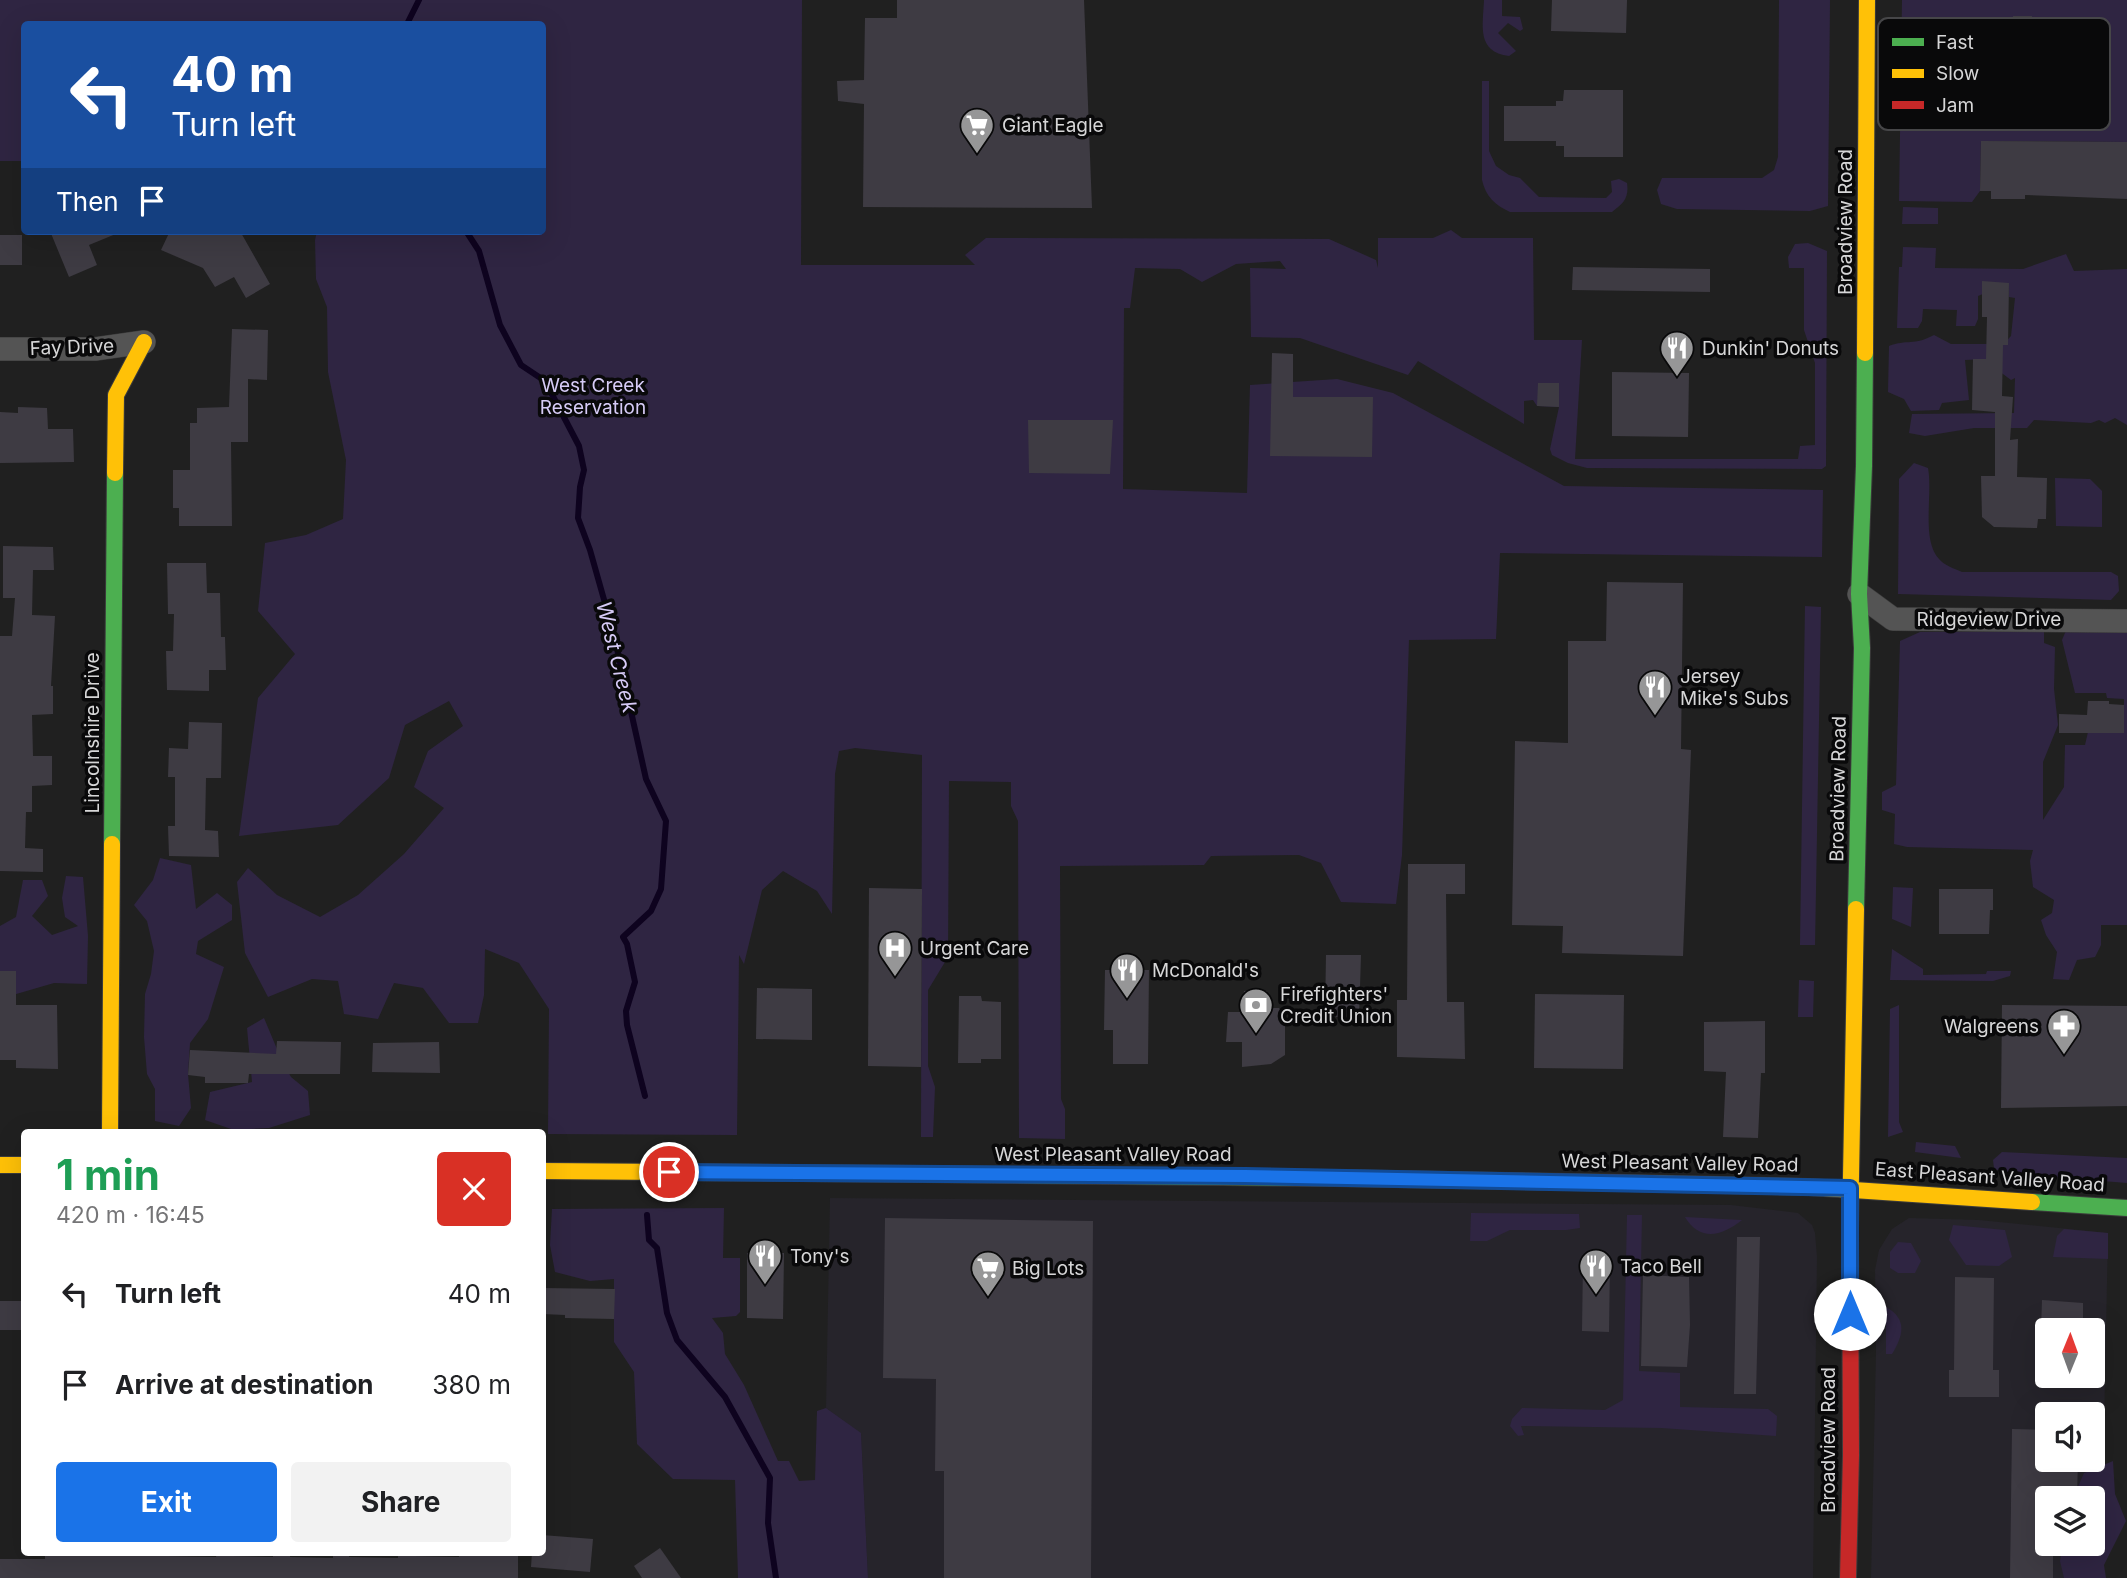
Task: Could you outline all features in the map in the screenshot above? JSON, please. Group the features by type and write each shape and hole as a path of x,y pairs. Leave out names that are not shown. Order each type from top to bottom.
{"main road":[{"name":"Broadview Road","path":"1848,1578 1851,1455 1850,1188 1862,648 1859,594 1864,428 1867,0"},
{"name":"Lincolnshire Drive","path":"110,1129 116,395 144,342"},
{"path":"0,1165 21,1165"},
{"name":"West Pleasant Valley Road","path":"546,1171 1219,1175 1850,1188"},
{"name":"East Pleasant Valley Road","path":"1850,1188 2127,1208"}],"street":[{"name":"Fay Drive","path":"0,349 95,349 144,342"},
{"name":"Ridgeview Drive","path":"1859,594 1893,619 2127,621"}],"shaded area":[{"path":"830,1198 1731,1205 1798,1213 1812,1225 1817,1257 1813,1578 868,1578 861,1434 826,1408"},
{"path":"1909,1218 1979,1220 2108,1233 2105,1381 2105,1318 2035,1318 2035,1388 2105,1388 2105,1402 2035,1402 2035,1472 2103,1472 2103,1486 2035,1486 2035,1556 2101,1556 2101,1578 1871,1578 1875,1270 1879,1250 1892,1229"}],"green space":[{"name":"West Creek Reservation","path":"0,0 802,0 801,265 975,265 965,255 986,238 1329,239 1376,260 1378,268 1378,238 1433,238 1451,230 1462,238 1533,238 1534,340 1582,340 1575,459 1798,459 1800,446 1815,445 1815,363 1804,330 1804,268 1789,268 1788,257 1795,244 1808,243 1827,251 1826,466 1822,469 1587,468 1568,463 1552,455 1550,449 1559,407 1537,406 1533,400 1524,401 1524,424 1418,361 1408,375 1300,338 1251,337 1250,268 1286,269 1280,261 1236,264 1202,282 1180,269 1135,268 1130,308 1124,308 1123,489 1247,493 1250,385 1337,379 1393,393 1564,486 1823,490 1822,557 1500,553 1496,639 1409,640 1402,855 1396,904 1341,902 1321,863 1299,855 1211,856 1204,865 1060,866 1061,1099 1065,1109 1065,1139 1019,1138 1018,821 1011,806 1011,782 949,781 948,957 928,990 928,1066 935,1087 933,1137 921,1137 922,755 855,748 839,751 835,774 832,914 817,891 783,871 762,890 744,964 739,955 737,1135 548,1134 549,1009 519,963 485,949 484,995 478,1023 449,1023 423,988 394,983 378,1019 344,1014 338,981 312,979 268,997 245,953 237,882 248,868 277,895 320,917 358,895 404,854 444,808 414,787 428,751 463,726 449,701 405,725 389,778 338,825 239,836 258,698 295,654 258,611 265,543 306,535 343,519 346,460 328,372 327,307 316,279 316,235 546,235 546,21 21,21 21,161 0,161"},
{"path":"1484,0 1502,0 1502,16 1520,17 1523,29 1520,31 1508,23 1498,33 1516,51 1509,56 1498,53 1486,43 1483,28"},
{"path":"1779,0 1830,0 1828,206 1810,211 1677,209 1661,204 1657,190 1662,178 1762,178 1774,170 1778,157"},
{"path":"1902,0 2127,0 2127,142 1981,141 1980,191 1972,202 1899,201 1900,130 2110,130 2110,18 1902,18"},
{"path":"1482,81 1489,81 1489,151 1496,166 1509,175 1520,178 1539,197 1606,198 1612,192 1611,181 1619,179 1627,183 1623,203 1612,212 1510,212 1496,203 1489,196 1482,180"},
{"path":"1903,207 1938,208 1938,224 1902,224"},
{"path":"1903,247 1936,248 1935,268 2023,269 2066,254 2074,271 2127,269 2127,425 2115,418 2105,423 2099,420 2091,423 2034,420 2027,428 1974,428 1925,436 1909,433 1912,414 2014,413 2015,378 2011,380 1995,368 1997,351 2011,336 2015,298 2009,297 2009,283 1978,296 1978,319 1975,326 1956,326 1957,310 1923,309 1918,328 1897,328 1899,267 1902,267"},
{"path":"1934,335 1951,344 1987,344 1987,359 1965,360 1969,400 1942,403 1939,410 1911,411 1904,399 1888,392 1889,346"},
{"path":"1914,463 1928,468 1930,540 1939,559 1947,565 1962,572 2111,572 2118,576 2119,591 2111,600 1898,594 1899,479"},
{"path":"2055,478 2090,479 2102,491 2102,527 2056,526"},
{"path":"1805,606 1821,607 1815,945 1800,945"},
{"path":"2067,628 2127,629 2127,925 2101,925 2101,945 2095,957 2077,960 2069,980 2053,979 2057,952 2046,935 2041,920 2052,913 2054,900 2033,887 2030,861 2033,850 1907,847 1894,844 1895,814 1882,810 1882,792 1896,785 1900,641 1920,632 2044,631 2044,643 2055,647 2054,689 2058,725 2043,762 2043,820 2064,787 2065,745 2085,745 2088,732 2124,732 2124,699 2107,698 2106,693 2075,693 2062,640"},
{"path":"160,858 191,865 196,909 217,893 232,905 232,920 198,941 196,954 224,967 208,1019 190,1043 188,1074 191,1108 179,1126 155,1121 155,1089 147,1074 144,1037 145,994 154,951 147,921 134,905 153,880"},
{"path":"66,876 83,877 88,936 87,984 54,983 6,997 0,1003 0,926 16,917 23,880 42,880 48,896 32,916 52,935 78,926 65,917 62,898"},
{"path":"1893,887 1913,888 1911,927 1892,919"},
{"path":"1892,949 1923,969 1923,975 2011,971 2010,976 1993,981 1890,980"},
{"path":"1799,980 1814,981 1813,1017 1798,1017"},
{"path":"1899,1005 1899,1122 1903,1132 1888,1137 1890,1009"},
{"path":"264,1018 291,1077 308,1091 310,1115 269,1128 252,1129 231,1129 205,1120 210,1092 252,1082 247,1028"},
{"path":"1916,1142 1955,1146 1961,1158 1915,1152"},
{"path":"2002,1152 2127,1158 2127,1183 2003,1173 1994,1168 1993,1160"},
{"path":"724,1208 723,1258 740,1258 740,1312 736,1316 712,1318 723,1333 725,1354 744,1385 778,1461 789,1461 799,1481 815,1480 817,1411 826,1408 861,1433 868,1578 738,1578 735,1480 673,1479 637,1444 634,1372 614,1342 614,1279 590,1281 555,1272 550,1245 552,1209"},
{"path":"1471,1213 1579,1214 1580,1228 1510,1230 1487,1241 1470,1241"},
{"path":"1627,1215 1642,1215 1639,1371 1680,1373 1680,1407 1768,1409 1777,1416 1776,1436 1661,1428 1521,1426 1524,1435 1518,1436 1510,1426 1512,1419 1522,1408 1605,1410 1623,1400"},
{"path":"1685,1217 1742,1220 1727,1230 1712,1234 1697,1230"},
{"path":"1953,1225 2005,1230 2012,1257 1999,1266 1966,1265 1949,1240"},
{"path":"2064,1229 2108,1233 2108,1259 2053,1257 2057,1236"},
{"path":"1898,1242 1911,1243 1921,1261 1915,1273 1898,1273 1890,1268 1890,1252"},
{"path":"1886,1307 1898,1317 1901,1328 1899,1341 1892,1354 1886,1354"},
{"path":"2113,1461 2115,1494 2126,1521 2104,1565 2106,1578 2064,1578 2061,1556 2105,1556 2105,1486 2078,1486 2084,1473 2105,1472 2105,1464"}],"building":[{"name":"Giant Eagle","path":"897,0 1084,0 1092,208 863,207 864,104 838,101 837,81 864,80 865,18 897,18"},
{"path":"1552,0 1627,0 1626,33 1551,31"},
{"path":"2013,16 2032,16 2032,18"},
{"path":"1564,90 1623,90 1623,157 1564,157 1564,146 1556,146 1556,141 1504,141 1504,106 1556,106 1556,101 1563,101"},
{"path":"1981,141 2127,142 2127,199 2025,195 2025,199 1991,199 1991,191 1980,191"},
{"path":"0,235 22,235 22,265 0,265"},
{"path":"52,235 113,235 89,245 97,265 69,277"},
{"path":"168,235 242,235 270,284 246,298 234,277 215,287 203,268 161,250"},
{"path":"1573,267 1710,269 1710,292 1572,290"},
{"path":"1982,281 2009,283 2008,345 2003,345 2002,396 2013,397 2010,440 2018,439 2017,477 2047,478 2046,519 2038,519 2037,528 1994,527 1982,517 1981,476 1995,476 1995,412 1972,410 1973,359 1986,359 1987,317 1982,317"},
{"path":"232,329 268,330 267,380 248,379 248,442 231,442 232,526 179,526 179,508 173,508 173,470 190,470 190,423 197,423 197,408 229,407"},
{"path":"1272,353 1293,354 1293,397 1373,397 1372,457 1270,456"},
{"path":"1612,372 1689,373 1688,437 1612,436"},
{"path":"1538,383 1559,383 1559,407 1537,406"},
{"path":"18,407 47,408 48,429 73,429 74,462 0,463 0,412 18,413"},
{"path":"1028,420 1113,420 1110,474 1029,473"},
{"path":"3,546 53,547 54,570 33,570 32,615 55,616 51,686 53,714 32,715 33,756 52,756 52,785 32,786 32,812 26,812 25,848 43,849 43,872 0,871 0,636 12,636 15,598 3,598"},
{"path":"167,563 206,563 207,593 220,593 221,637 225,637 226,670 209,670 209,691 167,690 166,651 173,651 174,614 168,614"},
{"path":"1607,582 1683,583 1681,749 1691,750 1683,956 1562,953 1563,926 1512,925 1515,741 1568,743 1568,641 1606,641"},
{"path":"2088,701 2109,701 2109,704 2124,705 2124,733 2059,733 2059,714 2087,715"},
{"path":"189,722 222,723 221,778 206,778 205,830 218,831 219,857 169,856 168,826 175,826 175,777 168,777 169,748 188,749"},
{"path":"1408,864 1465,864 1465,894 1446,894 1447,1002 1464,1002 1465,1059 1397,1057 1397,1000 1407,1000"},
{"name":"Urgent Care","path":"869,888 922,889 921,1067 868,1066"},
{"path":"1939,889 1993,889 1989,934 1939,934"},
{"path":"1326,955 1361,955 1359,1017 1325,1017"},
{"name":"McDonald's","path":"1105,970 1149,970 1148,1064 1113,1064 1113,1030 1104,1030"},
{"path":"0,971 16,971 16,1005 57,1005 58,1069 16,1068 16,1060 0,1060"},
{"path":"757,988 812,989 812,1040 756,1039"},
{"name":"Firefighters' Credit Union","path":"1244,991 1267,991 1267,1008 1279,1008 1285,1017 1285,1055 1271,1064 1242,1067 1242,1042 1226,1042 1228,1012 1242,1012"},
{"path":"1535,994 1624,995 1623,1069 1534,1068"},
{"path":"959,996 981,996 982,1001 1001,1002 1001,1059 981,1059 981,1063 958,1063"},
{"name":"Walgreens","path":"2002,1005 2127,1006 2127,1106 2001,1108"},
{"path":"1765,1021 1765,1073 1761,1073 1758,1138 1723,1137 1726,1072 1704,1071 1704,1022"},
{"path":"277,1041 341,1042 340,1074 249,1074 248,1083 205,1083 205,1077 188,1075 190,1050 276,1054"},
{"path":"439,1042 440,1073 372,1072 373,1043"},
{"path":"885,1218 1093,1221 1091,1578 944,1578 944,1471 935,1471 936,1379 883,1378"},
{"path":"1737,1237 1760,1237 1756,1394 1734,1394"},
{"name":"Tony's","path":"747,1253 784,1253 783,1319 747,1318"},
{"name":"Taco Bell","path":"1583,1261 1610,1261 1609,1332 1582,1331"},
{"path":"1643,1275 1689,1277 1687,1367 1641,1366"},
{"path":"1955,1277 1994,1278 1993,1370 1999,1370 1999,1397 1949,1397 1949,1370 1954,1370"},
{"path":"546,1288 615,1289 614,1319 565,1318 565,1315 546,1314"},
{"path":"2042,1300 2083,1303 2083,1318 2041,1318"},
{"path":"0,1301 21,1301 21,1330 0,1330"},
{"path":"2012,1429 2035,1430 2035,1472 2078,1472 2077,1486 2035,1486 2035,1556 2053,1556 2053,1578 2010,1578"},
{"path":"546,1535 593,1539 590,1572 531,1567 532,1556 546,1556"},
{"path":"660,1548 681,1578 642,1578 634,1566"},
{"path":"45,1556 518,1556 518,1578 0,1578 0,1559 45,1559"}],"waterway":[{"name":"West Creek","path":"408,21 419,0"},
{"name":"West Creek","path":"469,235 479,251 500,325 521,365 545,381 579,446 584,470 578,518 614,635 646,779 666,821 661,889 651,911 623,937 635,982 626,1011 627,1025 645,1096"},
{"name":"West Creek","path":"647,1215 649,1240 657,1248 667,1313 677,1340 725,1397 770,1478 768,1523 776,1578"}],"traffic: fast":[{"path":"1856,909 1865,353"},
{"path":"112,844 115,473"},
{"path":"922,1174 1333,1178"},
{"path":"2032,1202 2127,1208"}],"traffic: slow":[{"path":"1865,353 1867,0"},
{"path":"115,473 116,395 144,342"},
{"path":"110,1129 112,844"},
{"path":"1850,1230 1856,909"},
{"path":"0,1165 21,1165"},
{"path":"546,1171 922,1174"},
{"path":"1628,1183 1809,1187 2032,1202"}],"traffic: jam":[{"path":"1333,1178 1628,1183"},
{"path":"1848,1578 1851,1455 1850,1230"}],"place":[{"name":"Giant Eagle","path":"977,155"},
{"name":"Dunkin' Donuts","path":"1677,378"},
{"name":"Jersey Mike's Subs","path":"1655,717"},
{"name":"Urgent Care","path":"895,978"},
{"name":"McDonald's","path":"1127,1000"},
{"name":"Firefighters' Credit Union","path":"1256,1035"},
{"name":"Walgreens","path":"2064,1056"},
{"name":"Tony's","path":"765,1286"},
{"name":"Taco Bell","path":"1596,1296"},
{"name":"Big Lots","path":"988,1298"}],"route":[{"path":"669,1172 1128,1174 1850,1188 1850,1314"}]}
